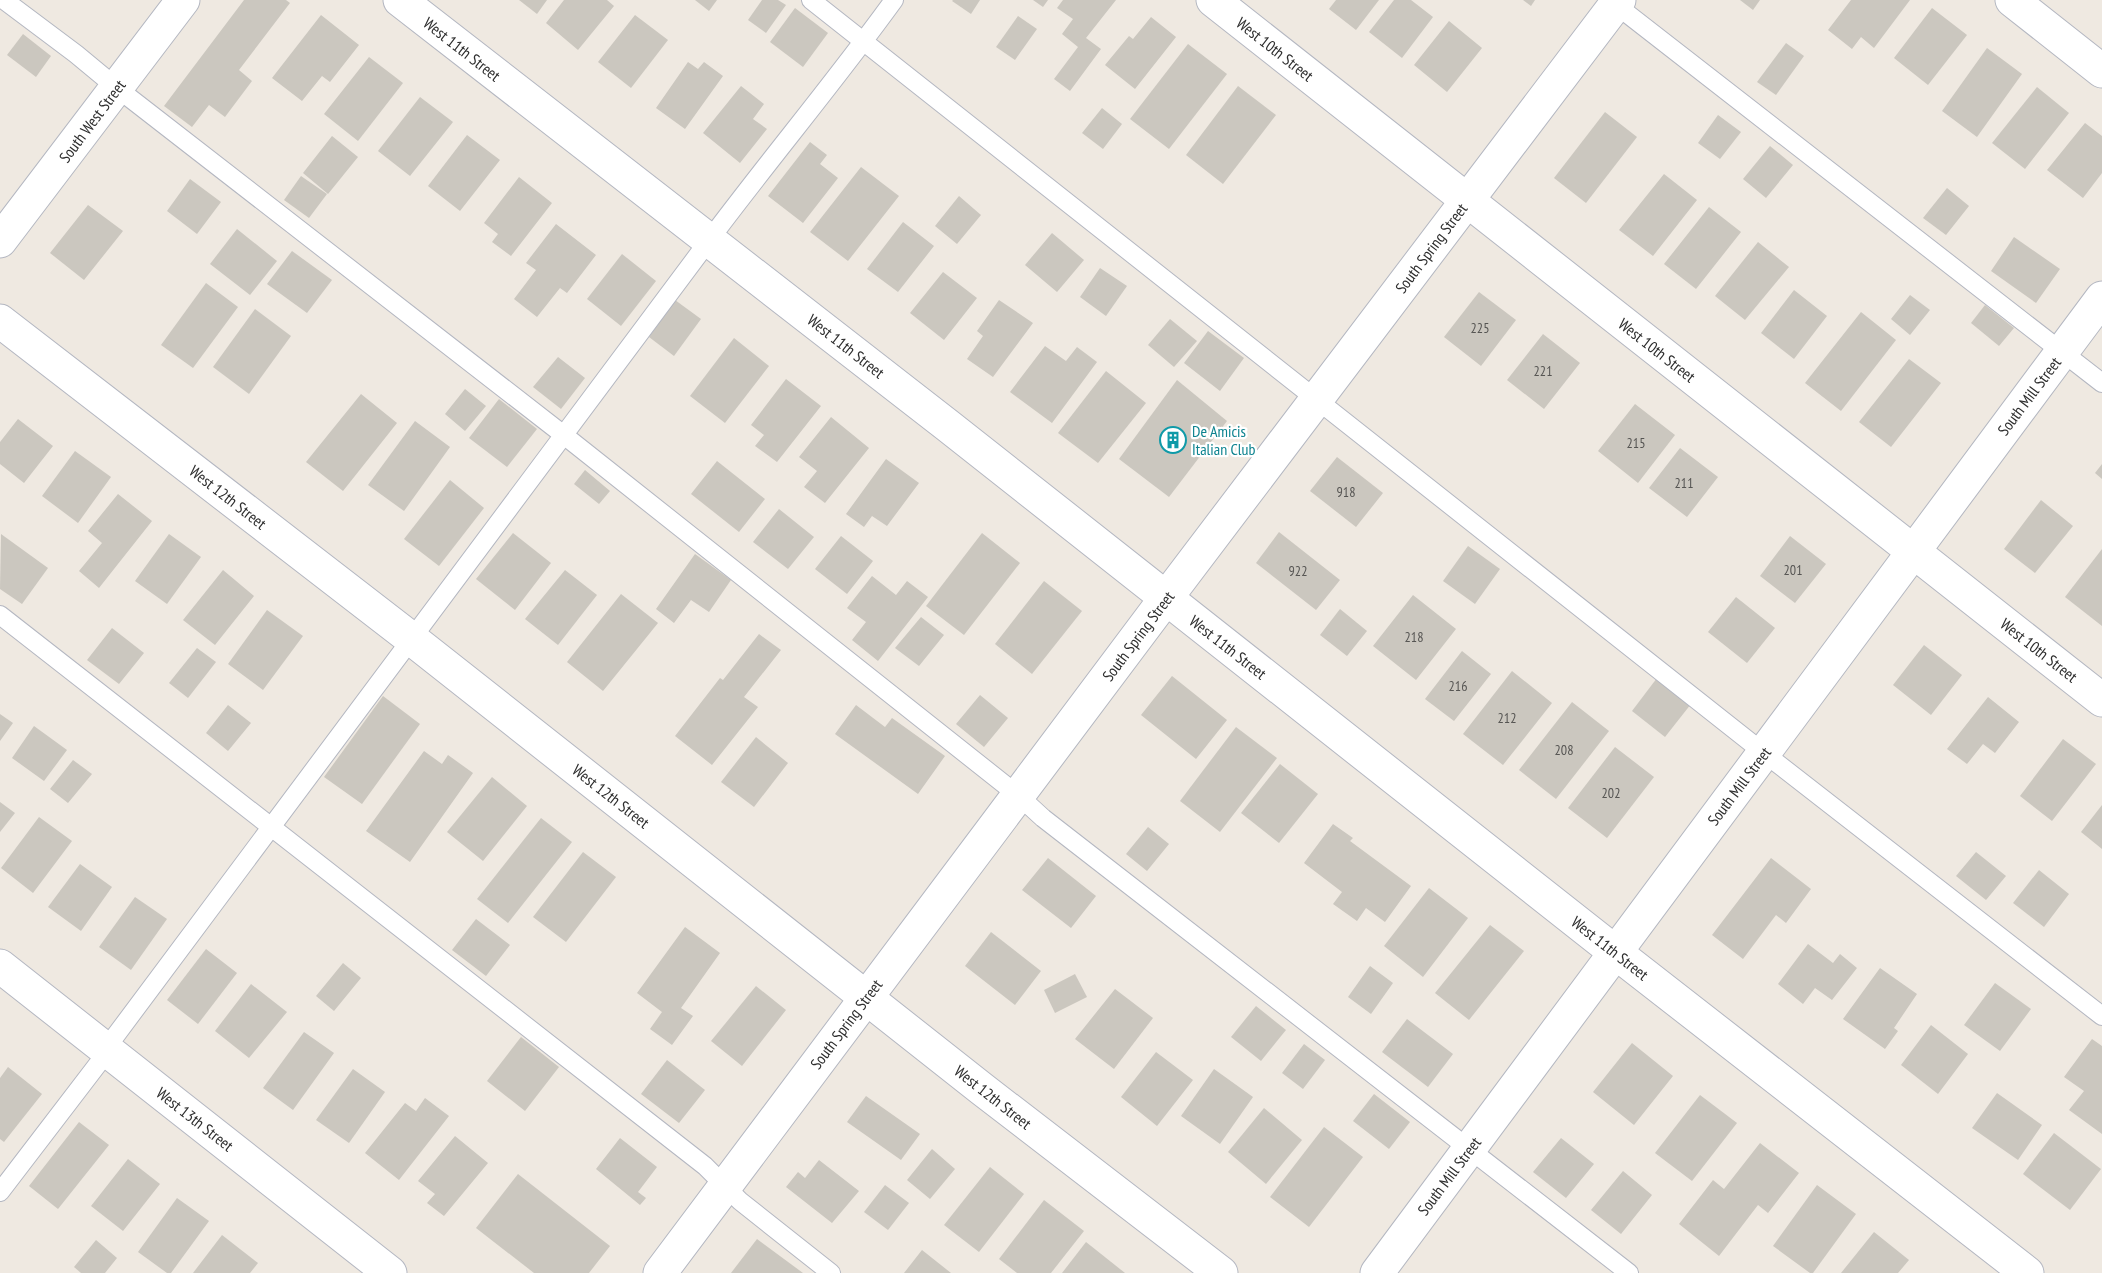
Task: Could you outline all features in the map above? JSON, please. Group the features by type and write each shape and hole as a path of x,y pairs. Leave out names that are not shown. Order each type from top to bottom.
{"street":[{"name":"South West Street","path":"0,241 183,0"},
{"name":"West 11th Street","path":"400,0 938,417 1615,952 2027,1273"},
{"name":"West 10th Street","path":"1213,0 2102,700"},
{"path":"2012,0 2102,70"},
{"name":"South Spring Street","path":"660,1273 1615,2"},
{"name":"South Mill Street","path":"1377,1273 2102,298"},
{"name":"West 12th Street","path":"0,321 413,640 982,1089 1221,1273"},
{"name":"West 13th Street","path":"0,966 390,1273"}],"lane":[{"path":"4,0 565,436 1019,796 1043,818 1629,1273"},
{"path":"811,0 1764,753 2102,1016"},
{"path":"0,1192 101,1060 113,1038 272,830 709,240 864,42 894,0"},
{"path":"1615,2 2102,383"},
{"path":"0,615 705,1167 740,1201 831,1273"}],"building":[{"path":"244,0 286,0 290,3 239,70 252,81 225,117 209,105 192,127 164,106"},
{"path":"519,0 547,0 537,14"},
{"path":"564,0 607,0 614,6 578,50 546,23"},
{"path":"695,0 717,0 709,11"},
{"path":"762,0 778,0 786,5 766,33 748,20"},
{"path":"953,0 980,0 971,14"},
{"path":"1033,0 1048,0 1043,7"},
{"path":"1063,0 1116,0 1086,38 1101,49 1070,91 1054,79 1078,47 1062,34 1073,19 1057,8"},
{"path":"1336,0 1379,0 1356,30 1329,9"},
{"path":"1394,0 1411,0 1433,17 1402,58 1369,32"},
{"path":"1523,0 1535,0 1531,6"},
{"path":"1740,0 1760,0 1753,10"},
{"path":"1851,0 1910,0 1874,48 1861,37 1852,49 1828,30"},
{"path":"795,8 828,33 803,67 770,42"},
{"path":"1932,8 1967,35 1928,85 1894,58"},
{"path":"321,15 359,45 330,82 322,76 302,101 272,78"},
{"path":"635,15 668,40 631,88 598,62"},
{"path":"1018,16 1037,29 1015,60 996,47"},
{"path":"1151,17 1176,37 1135,89 1105,65 1129,36 1133,39"},
{"path":"1449,21 1482,48 1447,92 1414,65"},
{"path":"23,34 51,56 36,77 7,55"},
{"path":"1786,43 1804,56 1776,95 1757,82"},
{"path":"1188,44 1227,74 1169,149 1130,119"},
{"path":"1987,48 2022,74 1977,137 1942,111"},
{"path":"369,57 403,83 358,141 324,114"},
{"path":"688,62 698,69 704,62 723,76 685,129 656,108"},
{"path":"741,86 764,104 753,119 767,129 740,163 703,133"},
{"path":"1238,86 1276,115 1223,184 1186,155"},
{"path":"2037,87 2069,113 2025,169 1992,143"},
{"path":"420,97 453,122 410,176 378,151"},
{"path":"1102,108 1122,124 1103,149 1082,133"},
{"path":"1605,112 1637,137 1586,203 1554,178"},
{"path":"1718,115 1741,132 1720,159 1698,143"},
{"path":"2085,123 2102,136 2102,173 2083,198 2047,170"},
{"path":"467,135 500,160 460,211 428,186"},
{"path":"332,136 358,157 328,194 303,173"},
{"path":"810,142 827,155 820,164 838,178 803,223 768,196"},
{"path":"1770,146 1793,165 1766,198 1743,179"},
{"path":"861,167 899,196 848,261 810,232"},
{"path":"1664,174 1697,200 1653,256 1619,230"},
{"path":"301,176 327,194 309,218 284,200"},
{"path":"519,177 552,203 511,256 492,242 498,234 484,223"},
{"path":"190,179 221,202 197,234 167,211"},
{"path":"1947,188 1969,206 1946,235 1923,218"},
{"path":"959,196 981,215 957,244 935,226"},
{"path":"88,205 123,231 84,280 50,253"},
{"path":"1709,207 1741,232 1696,289 1664,264"},
{"path":"903,222 934,246 898,292 867,269"},
{"path":"556,224 596,255 567,293 560,288 537,317 514,299 536,270 526,263"},
{"path":"237,229 277,261 250,295 210,264"},
{"path":"1052,233 1084,260 1057,292 1025,265"},
{"path":"2014,237 2060,269 2036,303 1991,271"},
{"path":"1758,242 1789,267 1745,320 1715,296"},
{"path":"292,251 332,280 307,313 267,284"},
{"path":"622,254 656,281 621,326 587,299"},
{"path":"1100,268 1127,286 1106,316 1080,297"},
{"path":"943,272 977,298 944,340 910,313"},
{"path":"206,283 238,307 193,368 161,345"},
{"path":"1794,290 1827,316 1794,359 1761,333"},
{"path":"1479,292 1516,320 1481,366 1444,337"},
{"path":"1910,295 1930,310 1910,335 1891,319"},
{"path":"675,300 701,319 674,356 649,337"},
{"path":"999,300 1033,323 993,377 967,359 983,336 977,331"},
{"path":"1985,305 2014,328 1999,346 1971,323"},
{"path":"255,309 291,336 249,394 213,367"},
{"path":"1861,312 1896,340 1841,411 1805,383"},
{"path":"1170,319 1197,341 1174,367 1148,345"},
{"path":"1208,331 1244,358 1220,391 1184,363"},
{"path":"1543,334 1580,363 1544,409 1507,380"},
{"path":"734,338 769,366 725,423 690,396"},
{"path":"1045,346 1066,361 1077,347 1097,362 1052,423 1010,392"},
{"path":"558,357 585,378 561,409 533,387"},
{"path":"1909,359 1941,383 1891,447 1859,422"},
{"path":"1106,371 1146,403 1098,463 1058,433"},
{"path":"786,379 821,406 777,462 755,446 764,435 751,425"},
{"name":"De Amicis Italian Club","path":"1177,380 1227,421 1169,497 1119,459"},
{"path":"465,389 486,406 465,431 445,414"},
{"path":"361,394 397,423 343,491 306,462"},
{"path":"499,399 537,429 507,467 469,438"},
{"path":"1635,404 1675,435 1638,483 1598,451"},
{"path":"831,417 869,448 825,503 804,487 817,471 799,457"},
{"path":"18,419 53,446 24,483 0,464 0,442"},
{"path":"415,421 450,447 404,511 368,485"},
{"path":"1680,448 1718,477 1687,517 1649,488"},
{"path":"75,451 111,477 78,523 42,496"},
{"path":"1337,457 1383,493 1356,527 1310,491"},
{"path":"886,459 919,483 887,526 872,516 864,527 846,514"},
{"path":"717,461 765,499 739,532 691,494"},
{"path":"2102,464 2102,479 2095,473"},
{"path":"585,470 610,491 599,504 574,484"},
{"path":"450,480 484,508 439,566 404,539"},
{"path":"118,494 152,521 99,588 79,571 102,543 88,531"},
{"path":"2041,500 2073,526 2035,573 2004,549"},
{"path":"779,509 814,537 788,569 753,542"},
{"path":"1279,532 1340,580 1316,610 1256,563"},
{"path":"513,533 551,563 515,610 476,579"},
{"path":"982,533 1020,563 964,635 926,606"},
{"path":"1,534 48,568 22,604 0,589"},
{"path":"169,534 201,557 167,604 135,581"},
{"path":"841,536 873,561 847,594 815,569"},
{"path":"1790,536 1826,564 1795,603 1760,576"},
{"path":"1468,546 1500,569 1475,604 1443,581"},
{"path":"2102,549 2102,626 2065,597"},
{"path":"695,554 731,580 709,612 691,600 674,623 656,609"},
{"path":"223,570 254,596 215,645 183,620"},
{"path":"565,570 597,595 558,645 525,619"},
{"path":"872,576 896,595 907,581 928,597 878,661 852,640 866,622 847,608"},
{"path":"1044,581 1082,611 1032,674 995,644"},
{"path":"621,594 658,623 603,691 567,662"},
{"path":"1413,595 1456,629 1416,680 1373,646"},
{"path":"1736,597 1775,628 1747,663 1708,632"},
{"path":"1340,609 1367,631 1347,656 1320,635"},
{"path":"267,610 303,636 263,690 228,664"},
{"path":"921,617 944,635 919,666 895,648"},
{"path":"112,628 144,653 119,684 87,660"},
{"path":"759,634 781,650 744,697 758,707 712,765 675,736 720,678 723,680"},
{"path":"1924,645 1962,675 1931,715 1893,685"},
{"path":"197,648 216,662 188,698 169,683"},
{"path":"1462,651 1491,674 1454,721 1425,699"},
{"path":"1512,671 1552,703 1503,765 1463,734"},
{"path":"1172,676 1227,720 1196,759 1141,715"},
{"path":"1657,678 1691,704 1665,737 1632,711"},
{"path":"980,695 1008,718 984,747 956,724"},
{"path":"383,696 420,724 362,804 324,777"},
{"path":"1988,697 2019,722 1995,753 1983,744 1967,764 1947,749"},
{"path":"1572,702 1609,731 1556,799 1519,770"},
{"path":"228,705 251,723 228,751 206,733"},
{"path":"856,705 885,727 892,718 945,756 918,794 835,734"},
{"path":"0,714 13,723 0,741"},
{"path":"34,726 67,750 44,781 12,758"},
{"path":"1236,727 1277,758 1220,832 1180,801"},
{"path":"756,737 788,763 754,807 721,782"},
{"path":"2063,739 2096,764 2052,821 2020,796"},
{"path":"1615,747 1654,777 1607,838 1568,808"},
{"path":"424,751 442,764 448,755 473,773 410,862 366,831"},
{"path":"73,760 92,774 68,803 50,789"},
{"path":"1280,764 1318,794 1279,843 1241,813"},
{"path":"492,777 527,806 483,861 447,832"},
{"path":"0,802 15,813 0,832"},
{"path":"2102,805 2102,849 2081,832"},
{"path":"39,817 72,841 33,893 1,868"},
{"path":"541,818 572,842 508,923 477,899"},
{"path":"1333,824 1353,838 1350,841 1411,886 1385,922 1366,908 1357,921 1333,904 1342,892 1304,863"},
{"path":"1148,827 1169,844 1147,871 1126,854"},
{"path":"583,852 616,877 566,942 533,917"},
{"path":"1976,852 2006,876 1986,900 1956,876"},
{"path":"1048,858 1096,896 1071,928 1022,890"},
{"path":"1771,858 1811,889 1786,923 1776,915 1743,959 1712,935"},
{"path":"80,864 112,887 81,931 48,907"},
{"path":"2039,870 2069,894 2044,927 2013,903"},
{"path":"1429,888 1468,918 1423,977 1384,946"},
{"path":"135,897 167,919 131,970 99,947"},
{"path":"476,919 510,945 486,976 452,950"},
{"path":"1490,925 1524,951 1469,1020 1435,993"},
{"path":"685,927 720,953 681,1008 693,1016 672,1045 650,1029 662,1012 637,993"},
{"path":"991,932 1041,971 1015,1005 965,966"},
{"path":"1808,944 1833,963 1840,954 1857,968 1832,1000 1815,988 1803,1004 1778,984"},
{"path":"206,949 237,973 198,1024 167,1000"},
{"path":"343,963 361,978 334,1011 316,996"},
{"path":"1370,966 1393,983 1371,1014 1348,997"},
{"path":"1880,968 1917,994 1894,1028 1898,1031 1885,1049 1843,1019"},
{"path":"1075,974 1087,997 1055,1013 1044,990"},
{"path":"1995,983 2031,1009 2000,1051 1964,1025"},
{"path":"251,984 287,1012 249,1058 215,1031"},
{"path":"756,986 786,1010 742,1066 711,1041"},
{"path":"1115,989 1153,1018 1114,1069 1075,1039"},
{"path":"1256,1006 1286,1030 1261,1061 1231,1037"},
{"path":"1407,1019 1453,1054 1428,1087 1382,1052"},
{"path":"1931,1025 1968,1054 1938,1094 1901,1065"},
{"path":"304,1032 334,1053 293,1110 263,1088"},
{"path":"521,1037 559,1067 525,1111 487,1081"},
{"path":"2092,1039 2102,1046 2102,1134 2069,1110 2084,1091 2064,1077"},
{"path":"1632,1043 1673,1076 1634,1125 1593,1092"},
{"path":"1304,1044 1325,1060 1303,1089 1282,1073"},
{"path":"1156,1052 1193,1080 1157,1126 1121,1097"},
{"path":"667,1060 705,1090 679,1123 641,1094"},
{"path":"8,1067 42,1094 4,1142 0,1139 0,1078"},
{"path":"353,1069 385,1092 349,1143 316,1120"},
{"path":"1214,1069 1253,1097 1220,1144 1181,1116"},
{"path":"1997,1093 2042,1125 2018,1160 1972,1128"},
{"path":"1374,1094 1410,1122 1389,1149 1353,1121"},
{"path":"1700,1095 1737,1123 1692,1181 1655,1153"},
{"path":"866,1096 920,1134 901,1160 847,1122"},
{"path":"425,1098 449,1116 399,1180 365,1153 405,1103 416,1111"},
{"path":"1264,1108 1302,1140 1266,1184 1228,1152"},
{"path":"79,1122 109,1145 58,1209 29,1186"},
{"path":"1324,1127 1363,1157 1309,1227 1270,1197"},
{"path":"2054,1133 2101,1169 2070,1210 2023,1174"},
{"path":"455,1136 488,1163 444,1216 427,1203 435,1194 418,1181"},
{"path":"620,1138 657,1167 638,1192 646,1198 640,1205 596,1169"},
{"path":"1561,1138 1594,1164 1566,1198 1533,1172"},
{"path":"1760,1143 1799,1173 1768,1213 1758,1205 1719,1256 1679,1224 1713,1180 1724,1189"},
{"path":"932,1149 955,1169 930,1199 907,1180"},
{"path":"128,1159 160,1184 123,1231 91,1206"},
{"path":"819,1160 859,1191 832,1223 786,1187 798,1172 805,1178"},
{"path":"990,1167 1024,1194 979,1252 944,1225"},
{"path":"1623,1171 1652,1195 1621,1234 1591,1210"},
{"path":"518,1174 610,1246 589,1273 534,1273 476,1228"},
{"path":"885,1185 909,1203 888,1230 864,1212"},
{"path":"1817,1185 1856,1214 1813,1273 1810,1273 1773,1246"},
{"path":"177,1198 209,1221 171,1273 167,1273 138,1252"},
{"path":"1044,1200 1084,1231 1051,1273 1017,1273 999,1259"},
{"path":"1874,1232 1909,1260 1898,1273 1841,1273"},
{"path":"222,1235 258,1263 250,1273 193,1273"},
{"path":"757,1239 803,1273 731,1273"},
{"path":"96,1240 117,1258 105,1273 81,1273 74,1267"},
{"path":"1086,1242 1125,1273 1062,1273"},
{"path":"922,1250 951,1273 904,1273"}],"place":[{"name":"De Amicis Italian Club","path":"1173,440"}]}
